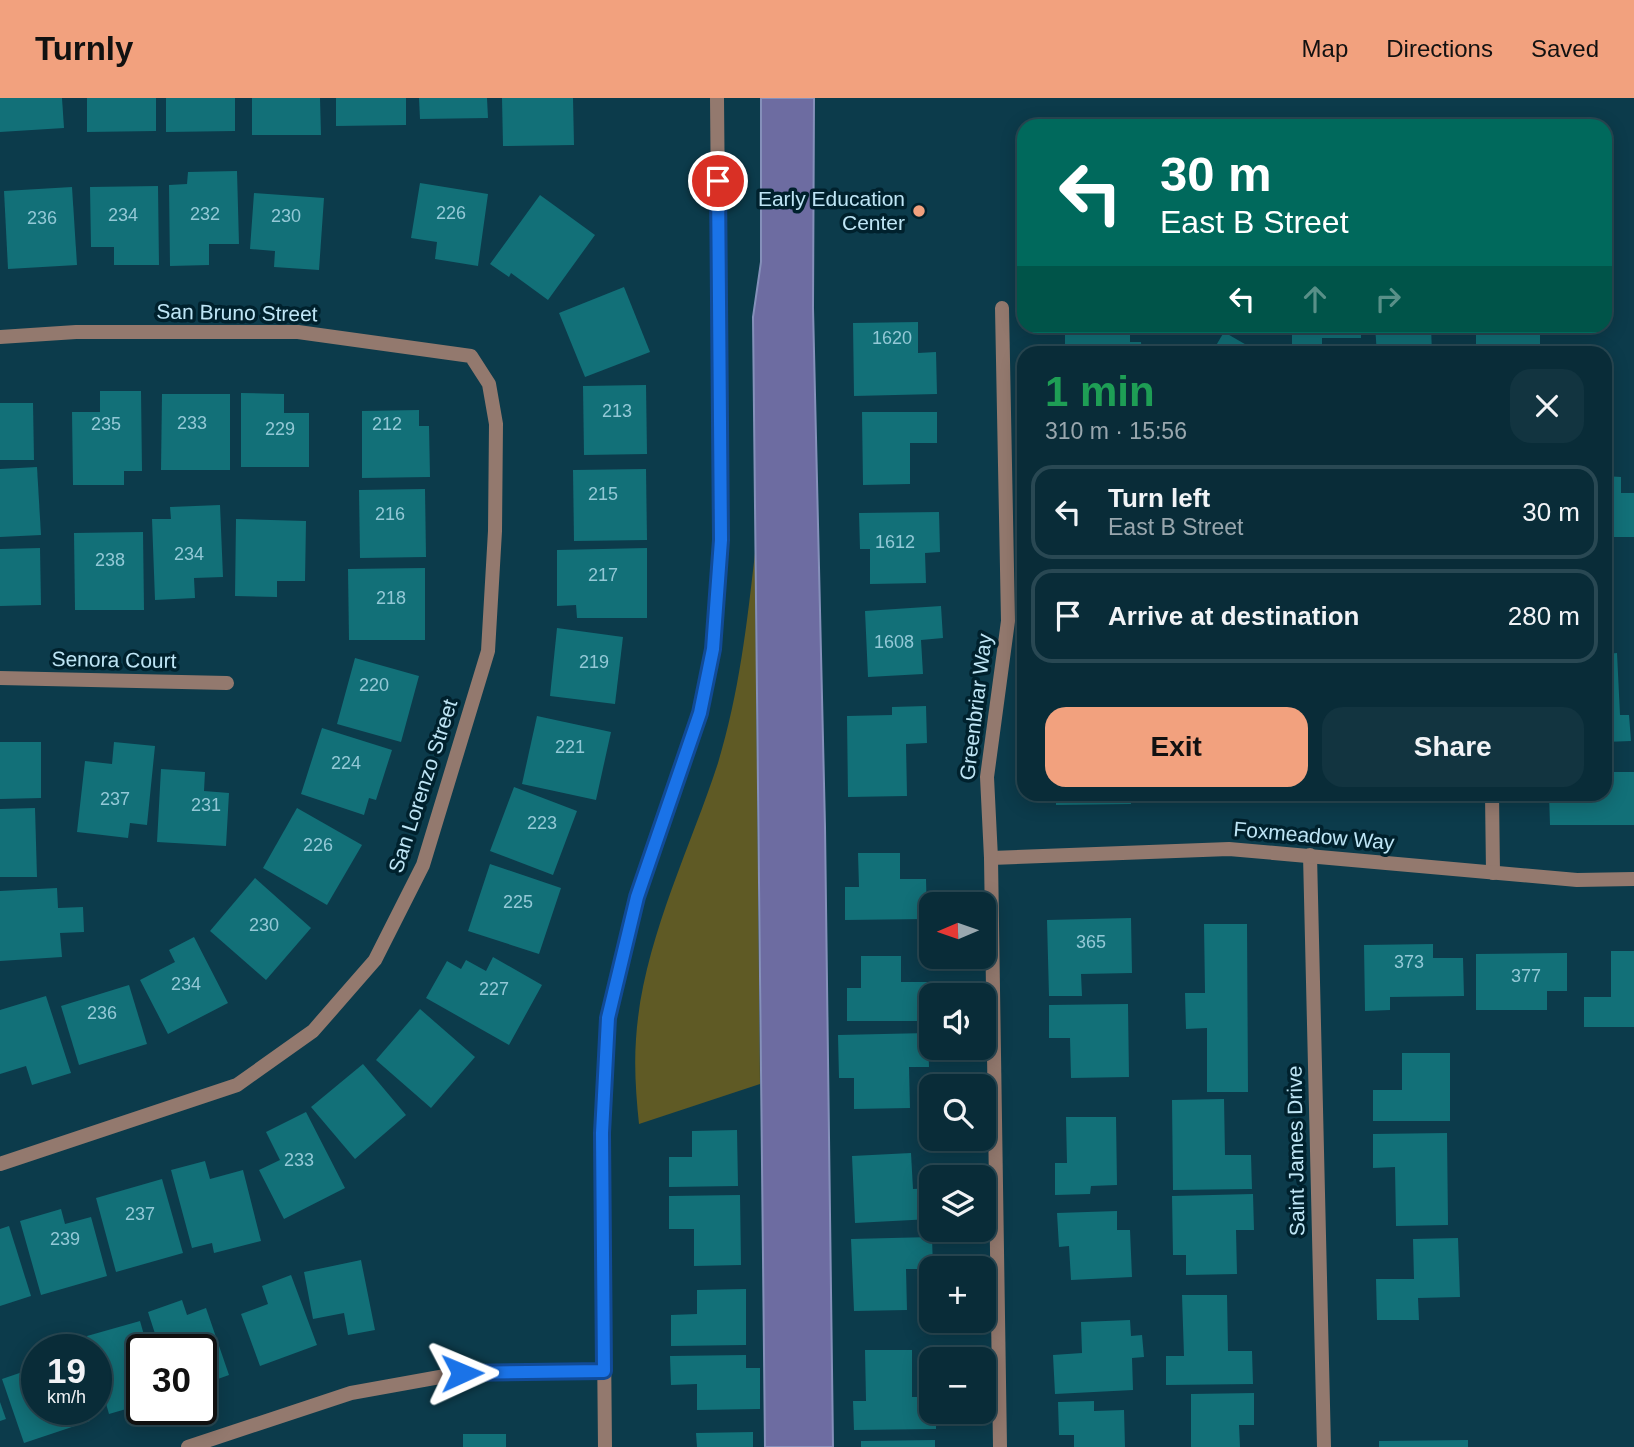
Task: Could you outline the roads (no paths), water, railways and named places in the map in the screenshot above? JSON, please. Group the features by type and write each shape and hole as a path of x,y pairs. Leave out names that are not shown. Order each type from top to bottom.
{"street":[{"path":"605,1447 602,1133 608,1018 637,897 700,713 713,649 721,540 717,98"},
{"name":"Greenbriar Way","path":"1000,1447 991,858 987,777 1008,621 1002,308"},
{"name":"San Bruno Street","path":"0,337 76,332 298,332 471,356"},
{"name":"San Lorenzo Street","path":"0,1164 237,1084 313,1031 376,960 423,865 488,650 495,531 496,424 489,384 471,356"},
{"name":"Senora Court","path":"0,678 227,683"},
{"path":"1492,801 1493,873"},
{"name":"Foxmeadow Way","path":"991,858 1229,849 1577,880 1634,879"},
{"name":"Saint James Drive","path":"1310,855 1324,1447"},
{"path":"188,1447 227,1441 351,1393 462,1373 604,1371"}],"water":[{"path":"761,98 814,98 813,308 825,827 833,1447 765,1447 753,317 761,262"}],"place":[{"name":"Early Education Center","path":"919,211"}]}
